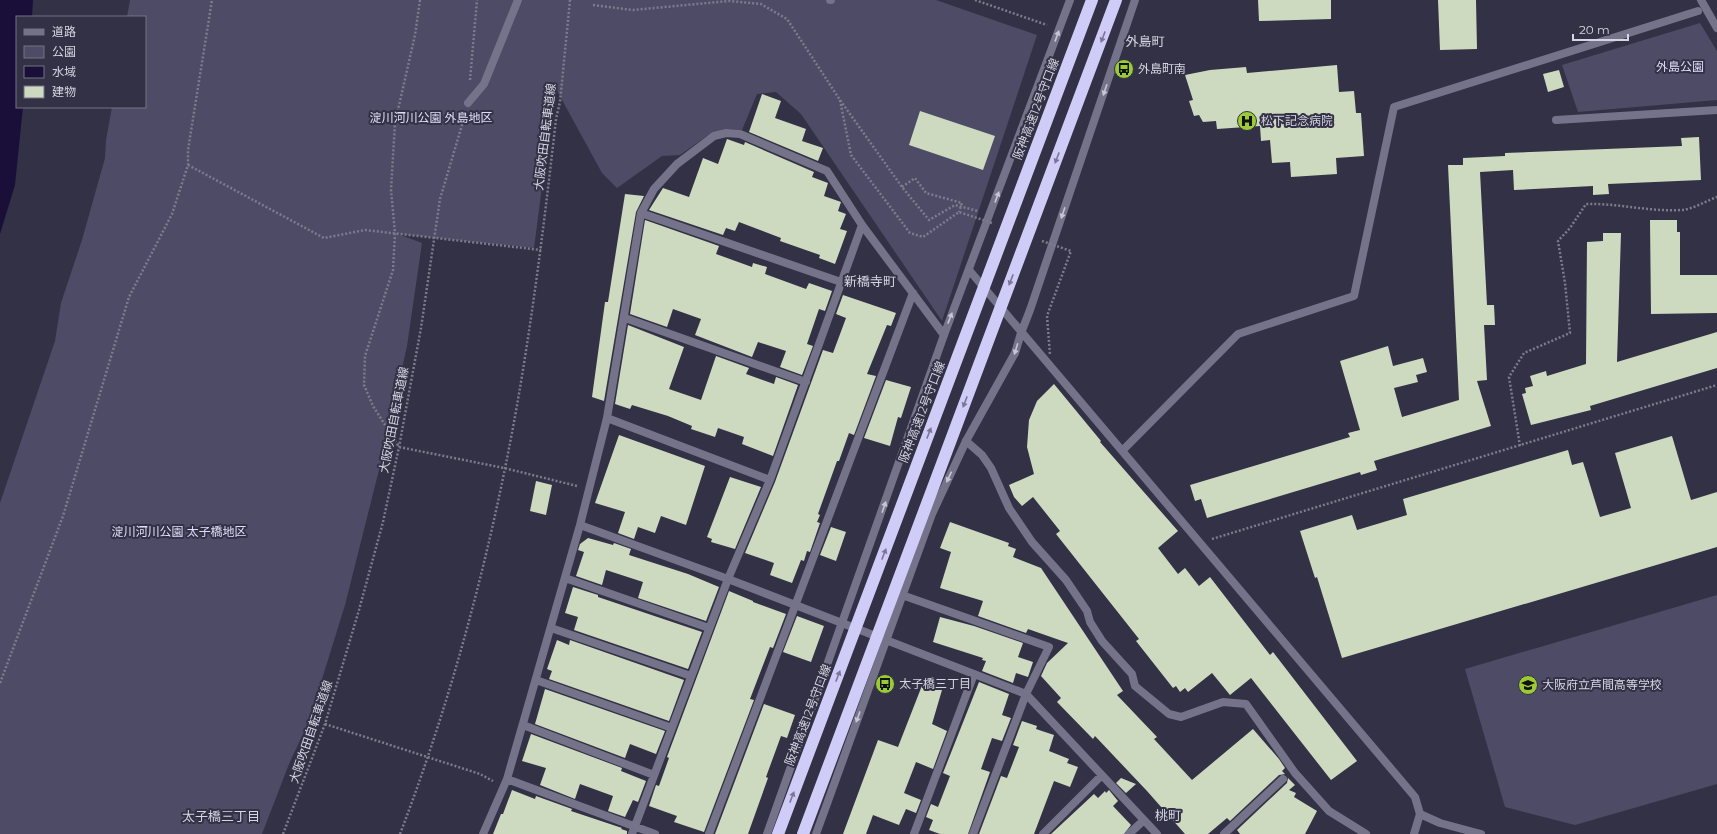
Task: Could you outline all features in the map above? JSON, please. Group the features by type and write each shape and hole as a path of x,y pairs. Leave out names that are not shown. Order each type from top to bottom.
{"highway":[{"name":"阪神高速12号守口線","path":"778,834 1092,0"},
{"path":"803,834 1116,0"}],"street":[{"path":"468,103 484,84 518,0"},
{"path":"767,834 944,335 991,214 1070,0"},
{"path":"816,834 932,514 966,441 1016,353 1020,333 1030,310 1135,0"},
{"path":"1701,0 1717,28"},
{"path":"1123,450 1238,334 1354,296 1394,107 1698,11"},
{"path":"1556,120 1717,110"},
{"path":"483,834 507,779 580,525 607,418 625,318 641,213 654,189 677,164 714,136 726,133 740,134 827,171 862,225 944,335"},
{"path":"641,213 841,282"},
{"path":"632,834 728,579 770,480 862,225"},
{"path":"969,270 1020,333 1123,450 1199,543 1415,797 1420,814 1414,834"},
{"path":"709,834 913,293"},
{"path":"625,318 806,382"},
{"path":"607,418 770,480"},
{"path":"966,441 982,455 991,468 1010,508 1032,542 1066,580 1087,611 1090,622 1102,641 1132,674 1135,686 1169,714 1181,717 1223,702 1246,704 1295,772 1329,810 1366,834"},
{"path":"580,525 728,579 1026,694 1157,834"},
{"path":"565,578 709,628"},
{"path":"902,595 1049,647 1026,694 973,834"},
{"path":"551,628 691,676"},
{"path":"914,834 974,674"},
{"path":"536,680 672,728"},
{"path":"523,724 654,775"},
{"path":"1042,834 1102,775"},
{"path":"507,779 635,825 655,834"},
{"path":"1224,834 1283,779"},
{"path":"1420,814 1440,823 1481,834"},
{"path":"1129,834 1144,820"}],"path":[{"path":"0,683 63,516 129,297 172,214 188,165 188,150 212,0"},
{"path":"420,0 415,35 395,123 391,190 395,233 393,270 365,356 364,385 373,406 399,447 504,468 589,489"},
{"name":"大阪吹田自転車道線","path":"283,834 325,724 361,603 382,522 399,447 421,328 440,199 460,137 468,103 476,0"},
{"name":"大阪吹田自転車道線","path":"400,834 428,757 469,618 504,468 517,404 541,250 556,119 560,102 570,0"},
{"path":"975,0 1047,25"},
{"path":"593,5 633,10 729,2 761,4 787,19 840,100 902,187 929,220 955,205 991,214"},
{"path":"840,100 851,155 910,233 923,237 959,212 962,203 926,193 915,178 902,187"},
{"path":"188,165 324,238 365,230 541,250"},
{"path":"1520,446 1509,376 1524,353 1570,333 1565,283 1558,241 1570,228 1586,204 1604,203 1638,209 1683,210 1717,197"},
{"path":"959,212 997,225"},
{"path":"1041,241 1071,251 1047,316 1050,355"},
{"path":"1058,253 1061,246"},
{"path":"1045,351 1055,360"},
{"path":"1199,543 1717,385"},
{"path":"325,724 480,774 498,783"}],"green space":[{"path":"130,0 936,0 1037,35 942,321 801,114 776,92 757,94 742,130 724,129 707,136 680,155 662,156 617,188 602,173 555,87 534,248 398,234 422,243 407,346 385,446 345,605 309,721 289,764 262,834 0,834 0,503 55,341 61,303 82,240 105,158 106,140 112,108 146,108 146,16 127,16"},
{"name":"外島公園","path":"1700,23 1717,51 1717,100 1578,112 1562,65"},
{"path":"1717,595 1717,784 1575,825 1505,807 1465,669"}],"water":[{"path":"0,0 33,0 32,16 16,16 16,108 23,108 15,185 0,234"}],"building":[{"path":"1258,0 1331,0 1331,19 1259,21"},
{"path":"1438,0 1476,0 1477,49 1440,50"},
{"path":"1337,65 1339,92 1354,91 1356,113 1361,113 1364,156 1336,158 1337,174 1291,177 1290,162 1272,163 1270,140 1261,141 1260,126 1217,129 1216,121 1203,122 1199,115 1194,116 1189,101 1193,100 1185,75 1210,70 1246,67 1247,73"},
{"path":"1559,70 1564,87 1548,92 1543,74"},
{"path":"762,94 781,101 775,118 806,129 802,141 823,148 818,161 749,132"},
{"path":"920,111 995,136 983,170 909,145"},
{"path":"1699,137 1701,180 1608,184 1609,194 1593,195 1593,186 1514,190 1513,170 1480,172 1487,305 1494,305 1495,325 1484,325 1487,380 1477,381 1491,426 1374,461 1377,470 1361,475 1360,472 1207,518 1201,499 1195,501 1190,485 1350,437 1348,433 1360,430 1340,361 1388,346 1393,366 1423,358 1427,372 1416,375 1418,382 1394,388 1402,417 1459,400 1448,165 1463,165 1463,158 1505,156 1505,153 1682,146 1681,138"},
{"path":"727,139 744,145 745,142 814,172 812,177 828,183 824,196 841,202 838,211 846,214 840,229 847,231 835,264 819,258 820,255 780,241 781,238 739,222 735,231 726,228 723,235 649,210 663,188 689,197 703,158 718,164"},
{"path":"625,194 644,196 636,212 604,401 592,397 605,302 608,302"},
{"path":"645,220 719,246 716,254 752,267 753,263 767,267 765,274 806,289 809,283 832,291 825,311 819,309 807,344 813,346 802,375 780,367 786,351 758,342 752,357 695,335 701,319 673,309 667,327 630,314"},
{"path":"1650,220 1677,220 1677,232 1680,232 1680,275 1717,275 1717,313 1651,314"},
{"path":"1603,233 1621,233 1617,362 1717,332 1717,368 1590,406 1591,410 1531,425 1522,394 1526,393 1525,388 1533,386 1530,376 1546,371 1547,376 1586,364 1587,242 1603,241"},
{"path":"843,295 896,313 891,326 887,325 867,374 876,376 854,435 849,433 839,461 837,461 818,514 820,515 817,522 820,523 810,552 807,551 804,561 801,560 792,583 770,575 774,563 745,553 775,482 823,350 833,353 846,318 836,314"},
{"path":"628,325 684,347 669,389 701,400 716,356 749,368 746,374 774,384 776,377 798,385 773,456 742,444 744,437 718,428 715,437 691,429 692,426 668,416 632,405 630,409 615,404"},
{"path":"886,380 911,387 901,418 898,417 890,446 864,438"},
{"path":"1054,384 1101,441 1100,442 1178,531 1158,548 1178,574 1185,568 1199,586 1210,577 1270,655 1273,652 1357,761 1331,780 1251,678 1230,695 1212,673 1188,692 1185,688 1180,692 1176,686 1173,688 1136,641 1139,639 1056,534 1060,531 1033,497 1022,506 1014,497 1009,485 1034,474 1027,447 1029,420 1037,401"},
{"path":"619,435 705,466 686,525 661,516 655,533 638,527 634,539 618,533 625,512 595,503"},
{"path":"1672,436 1691,500 1717,492 1717,547 1342,658 1317,577 1315,578 1300,531 1352,515 1357,530 1407,515 1403,499 1568,450 1572,465 1583,462 1600,517 1631,508 1615,453"},
{"path":"730,477 761,487 735,549 711,542 712,539 707,537"},
{"path":"536,481 552,485 546,515 530,511"},
{"path":"950,522 1009,543 1008,546 1016,549 1013,557 1041,568 1123,691 1117,695 1157,737 1154,739 1192,780 1253,729 1279,759 1285,768 1282,771 1285,774 1279,775 1230,821 1227,818 1208,834 1185,834 1095,736 1093,739 1057,702 1061,698 1041,676 1047,663 1068,643 1028,629 1026,633 978,616 983,601 940,588 951,552 940,548"},
{"path":"831,527 846,532 836,561 820,555"},
{"path":"588,538 613,545 614,543 631,549 629,555 688,574 719,587 706,621 638,598 643,582 606,570 602,585 576,576 584,552 578,550 580,544"},
{"path":"573,587 598,595 598,597 702,632 688,669 574,630 578,617 565,613"},
{"path":"729,591 753,602 786,614 773,648 770,647 750,699 754,700 704,832 674,822 677,816 649,806 656,785 659,786 669,758 667,757"},
{"path":"797,616 824,626 811,662 783,652"},
{"path":"940,617 974,626 1023,643 1018,657 1033,662 1028,677 1016,673 1013,683 982,671 986,661 982,660 983,658 933,642"},
{"path":"557,640 569,645 570,640 684,680 669,721 549,679 552,671 547,669"},
{"path":"979,682 1009,694 1002,715 1011,718 1002,741 992,738 981,769 990,772 968,834 940,834 929,830 933,820 926,817 931,804 938,807 950,776 943,773"},
{"path":"923,683 942,690 932,724 947,731 933,769 916,762 904,793 921,800 916,813 906,809 899,825 873,815 866,834 843,834 878,740 898,747"},
{"path":"545,689 665,731 656,754 630,744 625,758 535,724"},
{"path":"764,704 795,715 787,738 781,736 748,834 715,834"},
{"path":"1022,721 1037,726 1036,729 1054,735 1049,751 1069,759 1067,763 1078,767 1070,787 1054,781 1034,834 979,834 1001,776 1007,778 1019,747 1013,745"},
{"path":"531,734 622,768 621,771 646,781 638,802 633,800 625,817 608,811 613,796 580,784 575,799 540,785 546,768 522,761"},
{"path":"1121,778 1136,784 1126,793 1116,783"},
{"path":"1288,778 1295,785 1289,790 1296,793 1294,797 1317,811 1305,834 1240,834 1237,830 1287,783"},
{"path":"512,790 535,799 536,796 572,809 571,811 622,828 621,829 627,831 627,834 493,834 501,814 503,814"},
{"path":"1109,790 1118,801 1113,806 1131,825 1124,834 1051,834 1094,794 1098,798 1105,791 1106,793"}],"place":[{"name":"外島町南","path":"1124,69"},
{"name":"松下記念病院","path":"1247,121"},
{"name":"太子橋三丁目","path":"885,684"},
{"name":"大阪府立芦間高等学校","path":"1528,685"}],"district":[{"name":"外島町","path":"1145,41"},
{"name":"新橋寺町","path":"870,281"},
{"name":"桃町","path":"1168,815"},
{"name":"太子橋三丁目","path":"221,816"}],"park label":[{"name":"淀川河川公園 外島地区","path":"431,118"},
{"name":"淀川河川公園 太子橋地区","path":"179,532"}]}
